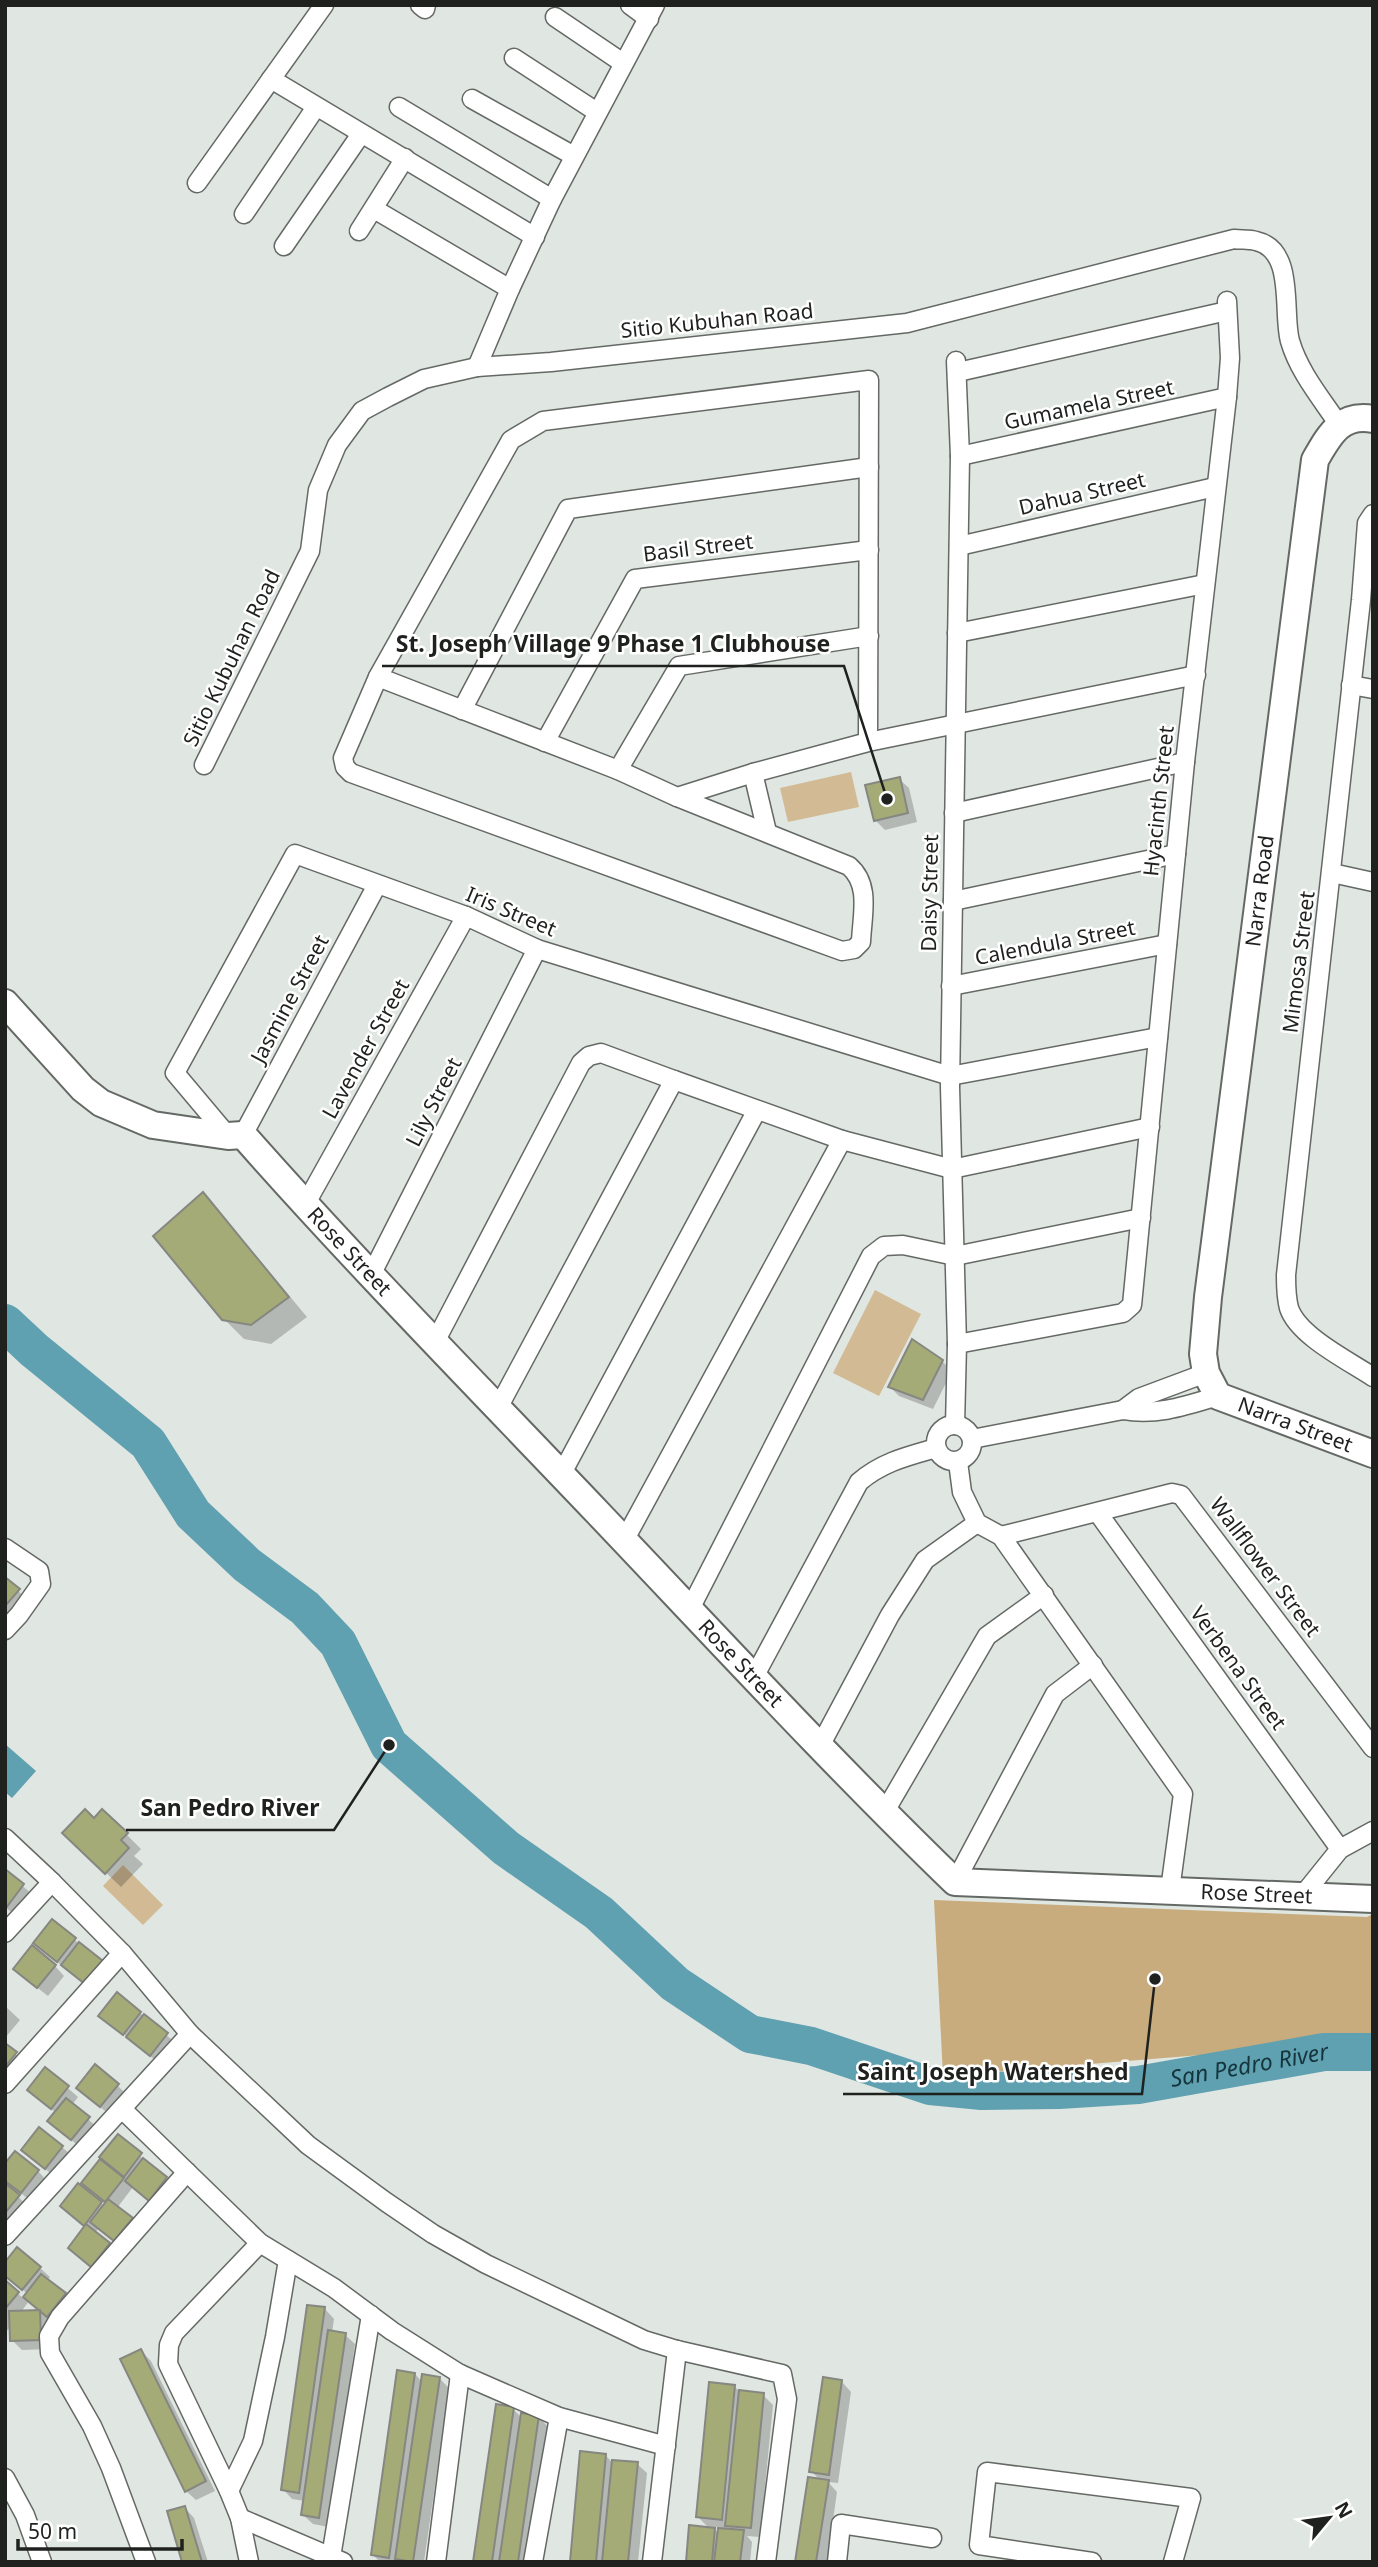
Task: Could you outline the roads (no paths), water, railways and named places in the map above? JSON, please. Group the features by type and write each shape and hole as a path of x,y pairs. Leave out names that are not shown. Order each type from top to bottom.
{"street":[{"path":"197,183 324,5"},
{"path":"477,368 552,199 652,12 630,5"},
{"path":"555,17 623,63"},
{"path":"514,58 597,112"},
{"path":"271,79 535,237"},
{"path":"472,99 574,156"},
{"path":"244,215 316,107"},
{"path":"399,107 552,199"},
{"path":"284,246 361,134"},
{"path":"359,232 405,158"},
{"path":"374,209 510,289"},
{"name":"Sitio Kubuhan Road","path":"204,765 310,551 318,490 337,445 362,411 424,379 477,368 906,323 1234,239 1258,241 1276,255 1287,294 1289,340 1300,368 1339,425"},
{"name":"Hyacinth Street","path":"957,367 1227,306 1230,358 1227,397 1185,762 1132,1305 1123,1313 957,1344"},
{"name":"Daisy Street","path":"955,1425 957,1344 950,1076 960,456 957,367"},
{"path":"378,677 618,770 677,797 849,866 859,875 864,887 861,942 854,949 842,951 351,773 345,767 343,758 378,677 511,440 543,421 869,380 868,742"},
{"name":"Gumamela Street","path":"960,456 1227,397"},
{"path":"1339,425 1357,419 1373,419"},
{"name":"Narra Road","path":"1218,1396 1206,1373 1203,1354 1208,1297 1315,460 1339,425"},
{"path":"462,710 568,509 869,467"},
{"name":"Dahua Street","path":"959,546 1215,487"},
{"name":"Mimosa Street","path":"1373,513 1367,523 1367,600 1351,685 1286,1275 1290,1310 1298,1324 1373,1377"},
{"name":"Basil Street","path":"545,742 635,579 869,550"},
{"path":"957,633 1205,584"},
{"path":"618,770 679,666 869,636"},
{"path":"677,797 868,742 1196,675"},
{"path":"1351,685 1373,688"},
{"path":"954,813 1185,762"},
{"path":"753,773 767,832"},
{"name":"Iris Street","path":"236,1135 175,1073 295,854 466,916 537,949 950,1076"},
{"path":"953,901 1176,854"},
{"path":"1332,873 1373,882"},
{"name":"Jasmine Street","path":"236,1135 377,885"},
{"name":"Lavender Street","path":"305,1205 466,916"},
{"name":"Calendula Street","path":"951,986 1167,944"},
{"name":"Lily Street","path":"371,1275 537,949"},
{"path":"5,1003 83,1089 101,1103 153,1125 236,1135"},
{"path":"950,1076 1158,1037"},
{"path":"435,1342 581,1063 589,1056 601,1053 842,1140 952,1170 1150,1127"},
{"path":"498,1408 674,1080"},
{"path":"561,1475 757,1110"},
{"name":"Rose Street","path":"236,1135 884,1814 955,1882 1373,1899"},
{"path":"624,1541 842,1140"},
{"path":"690,1609 872,1256 884,1245 903,1245 955,1256 1141,1218"},
{"path":"1123,1410 1139,1398 1206,1373"},
{"path":"972,1439 1123,1410 1142,1414 1168,1411 1218,1396"},
{"name":"Narra Street","path":"1218,1396 1373,1454"},
{"path":"955,1425 966,1429 972,1439 968,1456 958,1462 942,1458 936,1448 939,1432 955,1425"},
{"path":"754,1677 859,1482 872,1471 890,1462 936,1448"},
{"path":"958,1462 962,1492 977,1523 1001,1536 1184,1794 1170,1890"},
{"name":"Wallflower Street","path":"1001,1536 1172,1493 1181,1495 1373,1748"},
{"name":"Verbena Street","path":"1098,1513 1340,1849"},
{"path":"820,1746 890,1615 925,1560 977,1523"},
{"path":"5,1548 39,1571 41,1584 5,1630"},
{"path":"884,1814 986,1636 1044,1595"},
{"path":"955,1882 1055,1693 1093,1665"},
{"path":"1303,1895 1340,1849 1373,1831"},
{"path":"5,1838 122,1953 190,2034 308,2145 433,2234 486,2264 644,2340 782,2374 787,2399 766,2562"},
{"path":"5,1933 52,1882"},
{"path":"5,2084 122,1953"},
{"path":"5,2236 190,2034"},
{"path":"122,2109 260,2243 334,2288 460,2374 559,2417 666,2446"},
{"path":"146,2562 101,2447 50,2353 49,2336 60,2317 187,2172"},
{"path":"249,2562 240,2518 229,2491 168,2364 169,2345 174,2333 260,2243"},
{"path":"229,2491 253,2441 288,2260"},
{"path":"240,2518 337,2559 371,2315"},
{"path":"652,2562 677,2350"},
{"path":"436,2562 460,2374"},
{"path":"533,2562 559,2417"},
{"path":"1092,2562 979,2545 987,2472 1191,2498 1173,2562"},
{"path":"5,2478 25,2515 42,2562"},
{"path":"837,2562 841,2524 932,2538"}],"water":[{"path":"5,1744 36,1771 12,1798 5,1792"}],"waterway":[{"name":"San Pedro River","path":"5,1323 148,1443 193,1514 247,1565 305,1608 338,1643 389,1745 506,1848 599,1913 675,1984 750,2034 811,2046 930,2086 982,2091 1138,2085 1324,2052 1373,2052"}],"place":[{"name":"St. Joseph Village 9 Phase 1 Clubhouse","path":"887,799"},
{"name":"San Pedro River","path":"389,1745"},
{"name":"Saint Joseph Watershed","path":"1155,1979"}]}
